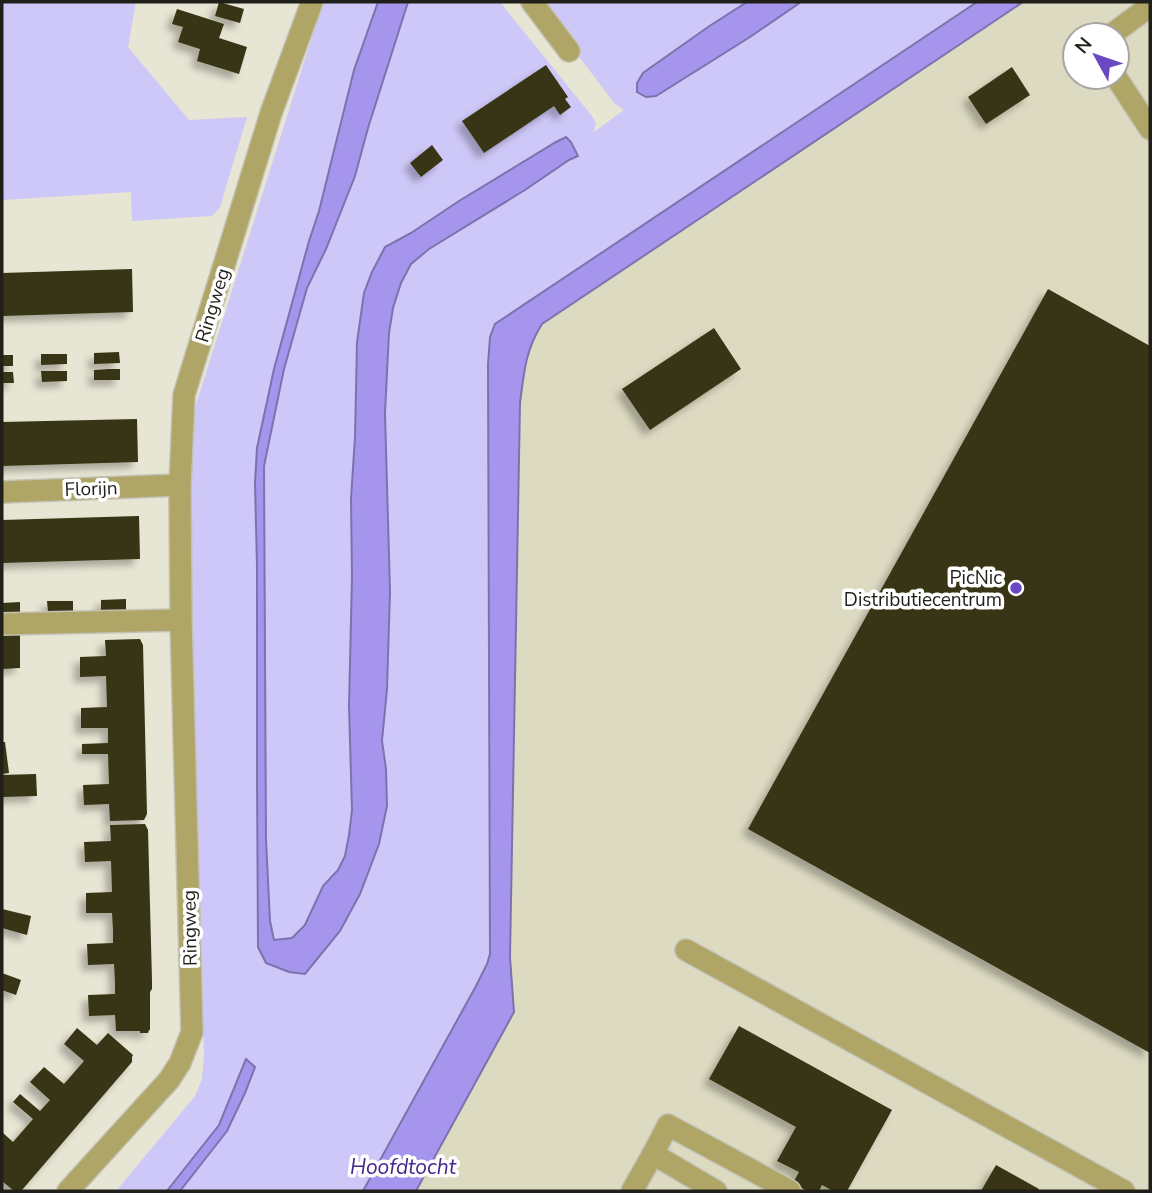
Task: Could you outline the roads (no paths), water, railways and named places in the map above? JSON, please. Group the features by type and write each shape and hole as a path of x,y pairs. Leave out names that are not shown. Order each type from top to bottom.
{"street":[{"name":"Ringweg","path":"68,1191 169,1080 180,1063 192,1032 181,620 180,485 184,395 271,113 312,2"},
{"path":"532,2 569,51"},
{"path":"1130,21 1150,6"},
{"path":"1125,91 1150,129"},
{"name":"Florijn","path":"2,492 180,485"},
{"path":"2,624 181,620"},
{"path":"686,950 1124,1191"},
{"path":"632,1191 668,1125 790,1191"},
{"path":"653,1154 716,1191"}],"water":[{"path":"378,2 408,2 355,176 326,249 307,288 284,369 264,466 266,840 270,921 274,940 292,938 305,925 323,886 338,870 345,856 349,835 352,810 349,706 351,499 357,342 364,293 372,272 385,247 556,142 566,137 578,156 429,249 411,264 401,283 389,333 385,413 390,592 387,689 382,741 387,806 379,844 360,894 340,931 305,974 289,972 266,963 258,947 257,448 274,369 319,211 354,70"},
{"path":"747,2 801,2 656,96 646,97 637,92 637,83 643,73"},
{"name":"Hoofdtocht","path":"977,2 1023,2 542,324 536,334 526,362 520,403 510,957 514,1012 416,1191 363,1191 476,986 490,954 488,364 490,337 495,324"},
{"path":"246,1059 255,1067 227,1131 180,1191 167,1191 219,1125"}],"place":[{"name":"PicNic Distributiecentrum","path":"1016,588"}]}
